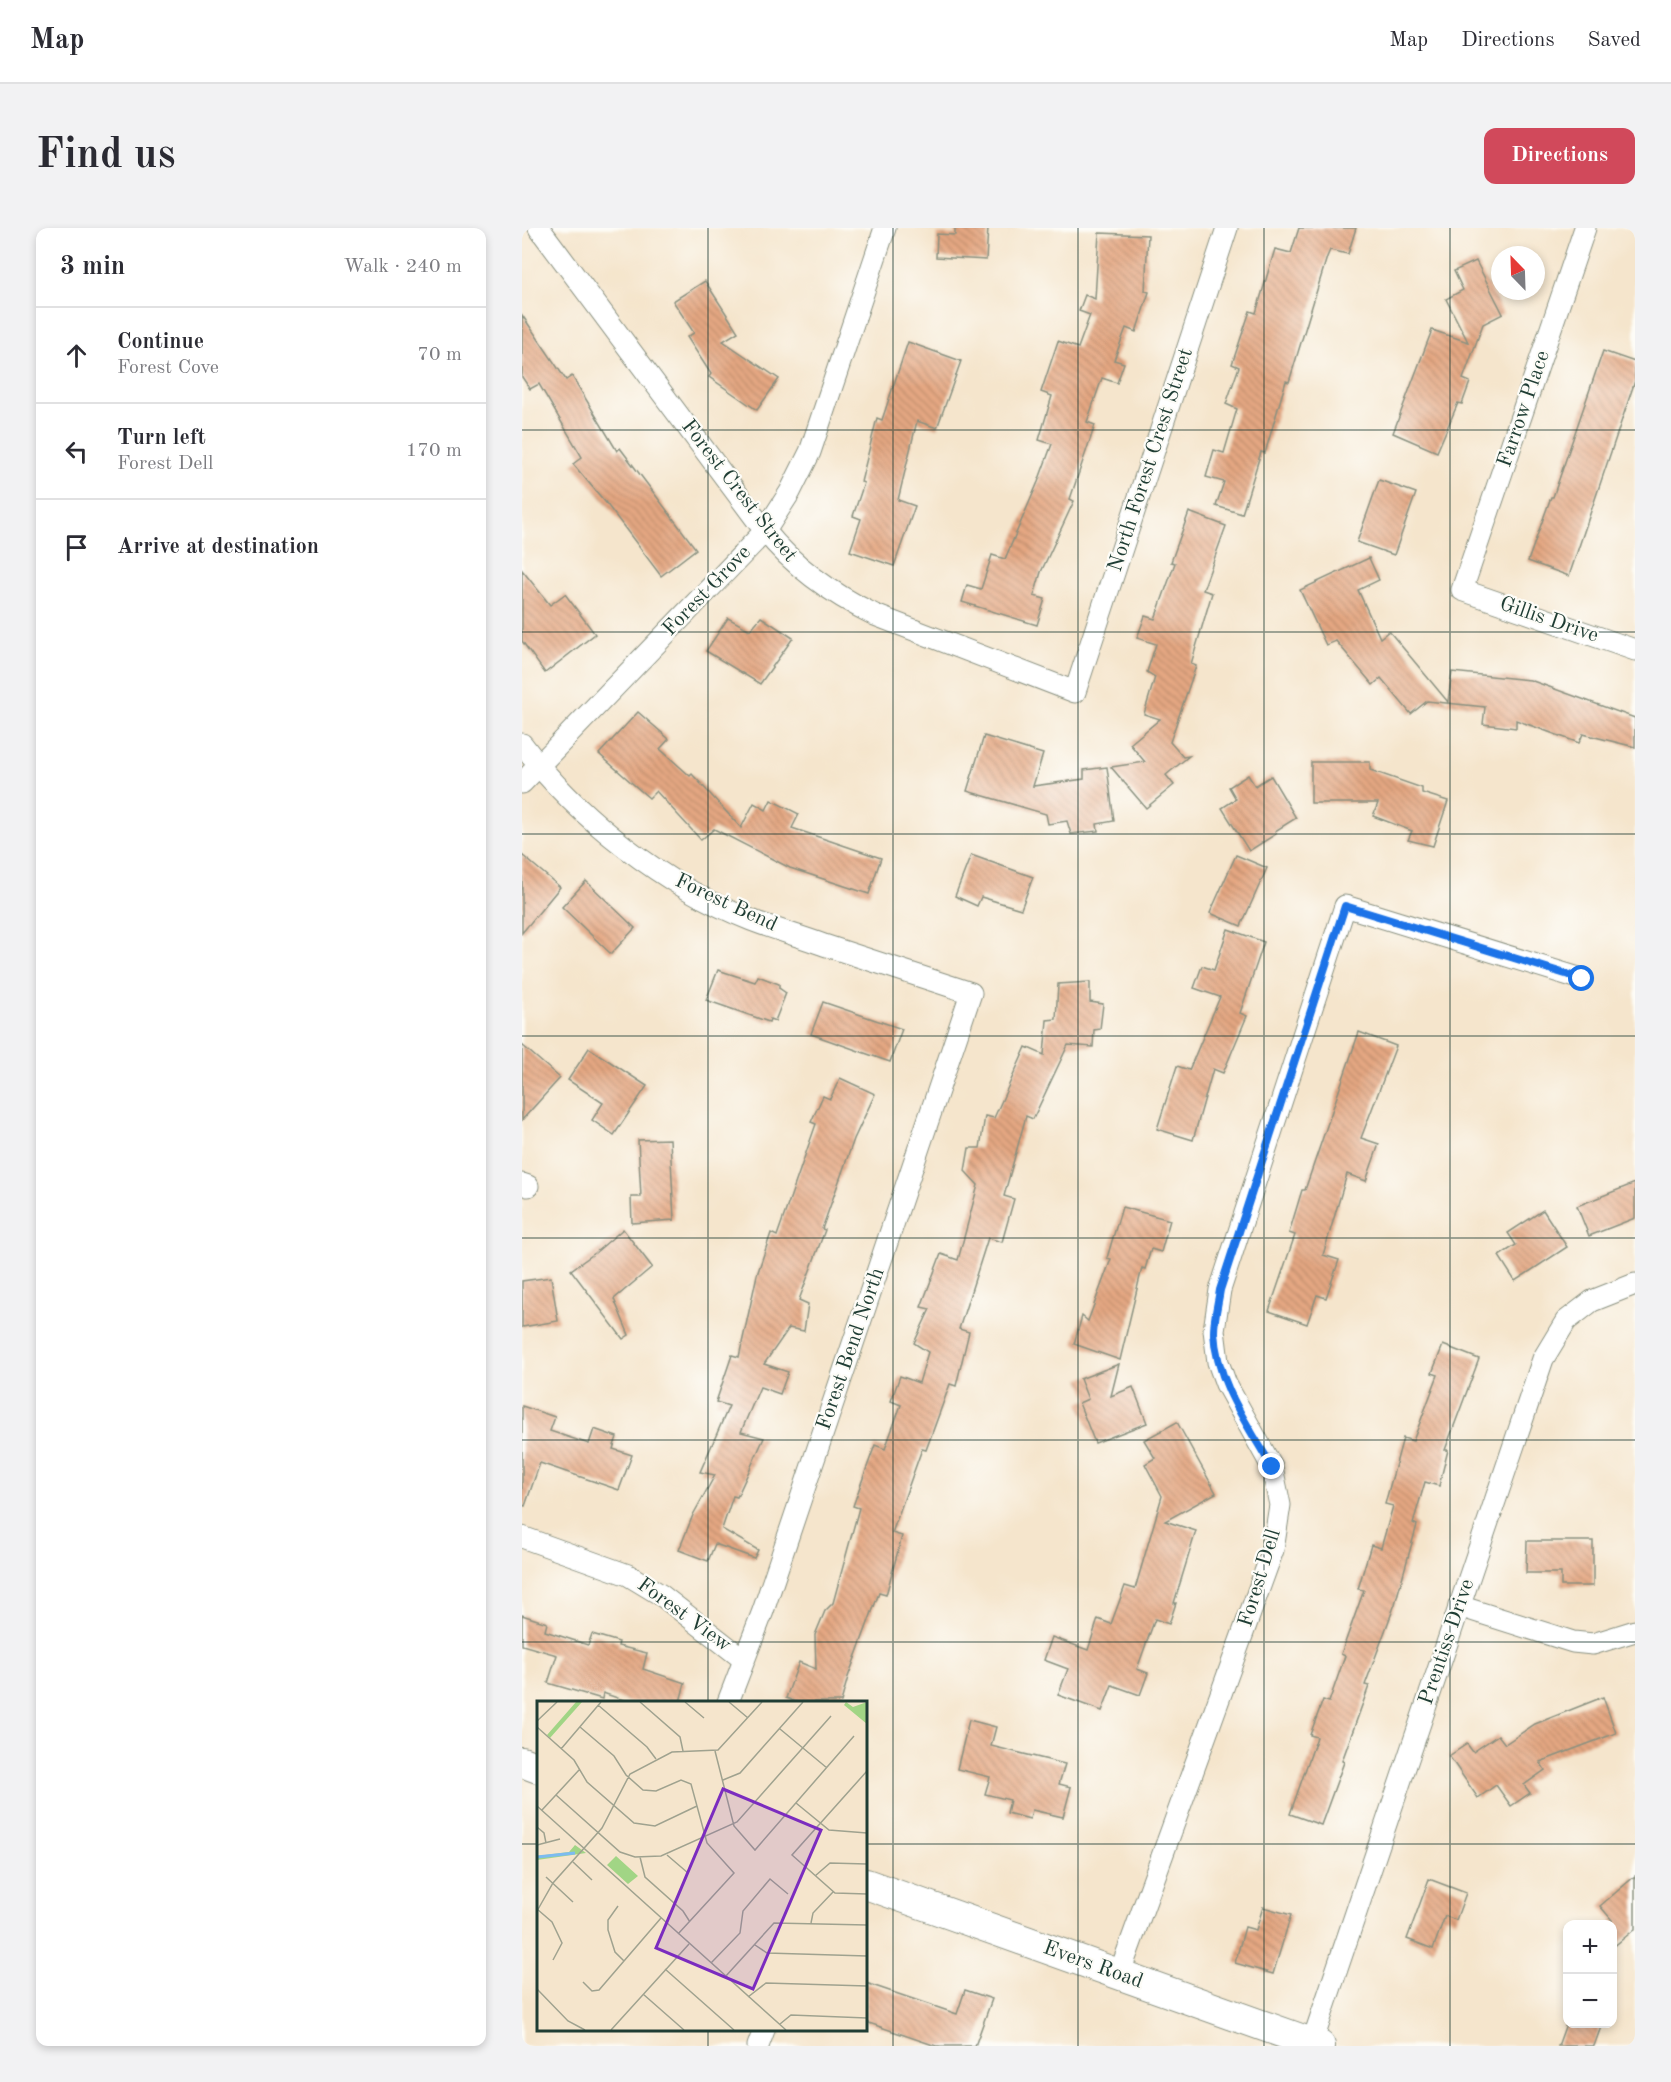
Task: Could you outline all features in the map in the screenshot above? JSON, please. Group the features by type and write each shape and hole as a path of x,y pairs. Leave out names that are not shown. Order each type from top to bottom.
{"main road":[{"path":"522,1762 537,1768"},
{"name":"Evers Road","path":"867,1884 1316,2045"}],"street":[{"name":"Forest Crest Street","path":"539,228 765,531 798,566 848,602 875,615 1076,692"},
{"name":"Forest Grove","path":"522,783 765,531 790,492 810,452 885,228"},
{"name":"North Forest Crest Street","path":"1076,692 1227,228"},
{"name":"Farrow Place","path":"1462,590 1585,228"},
{"name":"Gillis Drive","path":"1462,590 1635,650"},
{"name":"Forest Bend","path":"522,744 538,765 592,821 641,859 693,892 749,920 971,993"},
{"name":"Forest Dell","path":"1119,1975 1273,1550 1280,1505 1272,1467 1226,1384 1218,1362 1214,1330 1220,1290 1345,906 1582,979"},
{"name":"Forest Bend North","path":"728,1701 767,1600 971,993"},
{"name":"Prentiss Drive","path":"1316,2045 1459,1606 1544,1359 1566,1321 1592,1301 1635,1284"},
{"name":"Forest View","path":"522,1538 628,1575 661,1595 743,1659"},
{"path":"1459,1606 1573,1642 1593,1644 1635,1631"},
{"path":"758,2046 764,2031"}],"building":[{"path":"955,228 988,228 986,260 936,257 937,234 955,235"},
{"path":"1299,228 1356,228 1348,254 1330,250 1327,257 1289,382 1286,381 1265,453 1261,452 1242,514 1216,506 1224,482 1206,477 1214,450 1224,453 1237,409 1226,404 1239,367 1232,364 1250,311 1256,313 1275,249 1291,253"},
{"path":"1099,233 1148,235 1145,291 1149,292 1136,332 1126,328 1114,360 1124,363 1117,383 1102,378 1087,422 1095,425 1070,499 1074,501 1041,572 1034,596 1045,599 1037,625 962,602 967,585 981,589 992,555 1005,559 1038,482 1052,444 1039,440 1052,396 1041,392 1058,341 1078,348 1090,315 1079,311 1085,295 1095,299"},
{"path":"1476,261 1491,290 1491,300 1496,300 1503,314 1483,324 1463,379 1470,382 1462,404 1458,403 1437,452 1393,433 1432,330 1468,342 1446,299 1463,290 1454,271"},
{"path":"705,281 738,332 723,341 779,379 757,410 709,377 711,374 687,337 694,333 673,301"},
{"path":"522,315 566,380 572,376 617,451 620,448 696,549 661,576 606,503 573,464 582,457 539,384 530,389 522,377"},
{"path":"908,342 961,361 937,428 917,421 898,500 915,506 894,566 850,551 861,519 853,516 864,483 861,482 877,418 882,420"},
{"path":"1603,351 1635,362 1635,381 1569,576 1528,561 1551,497 1553,497"},
{"path":"1379,480 1416,493 1394,555 1357,542"},
{"path":"1189,512 1226,526 1203,590 1212,593 1191,664 1196,666 1170,742 1183,757 1189,756 1166,775 1174,785 1146,808 1111,767 1145,762 1130,744 1160,719 1144,714 1155,677 1147,672 1156,644 1137,638 1145,616 1155,619 1175,563 1171,562"},
{"path":"1369,558 1379,580 1358,590 1380,638 1389,631 1448,702 1452,672 1530,680 1635,718 1635,747 1583,734 1579,743 1516,720 1516,728 1483,724 1485,707 1427,701 1411,714 1381,678 1373,685 1336,641 1326,645 1300,590"},
{"path":"522,570 550,605 565,594 595,634 545,673 522,641"},
{"path":"761,617 793,638 760,684 706,651 728,618 750,630"},
{"path":"638,712 669,739 660,749 690,776 692,774 741,828 754,803 766,810 771,800 799,814 792,828 881,858 869,894 790,868 714,829 701,840 656,791 649,798 599,754"},
{"path":"984,736 1043,754 1033,786 1084,779 1084,770 1107,767 1114,821 1097,824 1098,831 1071,834 1067,821 1048,824 1046,814 967,791"},
{"path":"1311,762 1370,762 1370,770 1422,788 1422,793 1448,801 1433,846 1408,840 1412,831 1373,816 1378,803 1311,803"},
{"path":"1248,775 1255,786 1271,776 1296,818 1249,851 1222,808 1236,799 1229,787"},
{"path":"522,855 560,887 522,933"},
{"path":"971,855 1033,877 1021,909 981,897 977,906 955,896"},
{"path":"1236,855 1267,868 1241,926 1210,913"},
{"path":"586,881 635,928 611,954 562,907"},
{"path":"1228,929 1264,942 1240,1013 1247,1016 1223,1073 1213,1069 1193,1140 1157,1129 1177,1066 1189,1070 1220,997 1194,988 1202,966 1214,970"},
{"path":"718,970 755,982 758,976 779,984 779,988 786,993 775,1021 770,1019 769,1022 706,1000"},
{"path":"1090,982 1090,1002 1103,1004 1100,1029 1094,1030 1093,1047 1068,1045 1033,1119 1026,1116 1004,1196 1014,1199 1002,1242 988,1238 959,1329 969,1332 956,1386 950,1384 926,1450 922,1449 892,1533 902,1536 886,1595 879,1593 841,1701 794,1701 786,1698 799,1662 816,1669 815,1635 825,1611 833,1603 859,1508 853,1506 875,1445 885,1449 901,1405 891,1401 900,1376 919,1383 928,1352 914,1343 930,1309 921,1307 941,1254 958,1260 978,1185 965,1171 969,1148 980,1148 985,1116 994,1118 1026,1047 1044,1055 1047,1020 1056,1019 1058,984"},
{"path":"823,1002 902,1029 890,1062 811,1034"},
{"path":"1359,1032 1396,1046 1361,1138 1379,1144 1366,1181 1347,1174 1323,1255 1339,1260 1326,1298 1317,1295 1307,1324 1269,1311 1295,1235 1289,1233 1302,1190 1305,1190"},
{"path":"522,1045 560,1078 522,1120"},
{"path":"589,1048 647,1086 614,1135 592,1120 603,1103 568,1080"},
{"path":"840,1078 875,1094 854,1139 822,1229 825,1230 799,1300 808,1304 804,1331 789,1328 764,1364 788,1372 780,1394 760,1387 741,1432 764,1438 737,1497 733,1496 722,1529 758,1550 754,1558 715,1544 708,1561 679,1550 693,1515 715,1475 700,1472 729,1406 716,1402 732,1355 739,1357 757,1275 771,1233 777,1236 816,1124 811,1122 823,1096 830,1099"},
{"path":"670,1139 674,1220 632,1223 631,1197 641,1197 638,1140"},
{"path":"1635,1183 1635,1218 1589,1236 1577,1206"},
{"path":"1122,1207 1170,1220 1161,1252 1151,1249 1145,1269 1142,1268 1120,1360 1074,1344 1082,1316 1088,1321 1111,1259 1107,1258"},
{"path":"1543,1210 1567,1247 1515,1281 1499,1256 1516,1245 1508,1233"},
{"path":"623,1229 652,1267 614,1299 629,1335 623,1339 571,1270"},
{"path":"551,1277 558,1321 522,1327 522,1281"},
{"path":"1443,1345 1479,1359 1445,1450 1448,1450 1439,1486 1425,1482 1413,1523 1417,1525 1395,1604 1365,1685 1369,1686 1321,1825 1290,1814 1317,1737 1310,1735 1323,1700 1329,1702 1345,1656 1341,1654 1364,1590 1358,1589 1371,1545 1381,1548 1393,1506 1385,1504 1403,1438 1413,1441 1438,1375 1432,1373"},
{"path":"1119,1364 1111,1396 1133,1387 1147,1423 1095,1443 1079,1403 1088,1399 1080,1379"},
{"path":"522,1406 555,1417 550,1431 589,1444 594,1429 617,1437 613,1449 632,1455 619,1490 540,1463 525,1506 522,1505"},
{"path":"1177,1422 1216,1493 1165,1521 1196,1531 1174,1603 1176,1603 1169,1624 1155,1619 1137,1669 1148,1673 1140,1695 1112,1685 1102,1711 1058,1695 1068,1669 1044,1660 1052,1637 1088,1650 1098,1619 1111,1624 1125,1586 1135,1589 1162,1496 1145,1464 1155,1458 1144,1440"},
{"path":"1527,1541 1593,1541 1593,1586 1561,1586 1561,1573 1526,1573"},
{"path":"522,1615 547,1623 545,1631 588,1645 592,1634 619,1642 618,1646 647,1653 643,1669 685,1683 680,1701 626,1701 603,1693 602,1699 548,1683 557,1655 522,1645"},
{"path":"1603,1697 1616,1733 1540,1762 1545,1770 1524,1785 1530,1793 1511,1806 1496,1785 1478,1798 1449,1756 1467,1744 1473,1752 1498,1735 1505,1744 1535,1724"},
{"path":"969,1720 996,1727 991,1746 1065,1764 1059,1784 1071,1787 1063,1817 1032,1810 1030,1819 1007,1813 1010,1800 985,1794 990,1777 957,1769"},
{"path":"1635,1876 1635,1929 1617,1944 1617,1920 1612,1920 1600,1906"},
{"path":"1429,1879 1466,1893 1456,1920 1445,1916 1433,1949 1407,1939"},
{"path":"1263,1907 1291,1915 1273,1974 1235,1963 1245,1927 1256,1930"},
{"path":"867,1983 957,2014 965,1990 992,1999 975,2046 936,2046 867,2022"},
{"path":"1565,2028 1601,2028 1594,2046 1558,2046"}],"route":[{"path":"1272,1467 1226,1384 1218,1362 1214,1330 1220,1290 1345,906 1582,979"}]}
